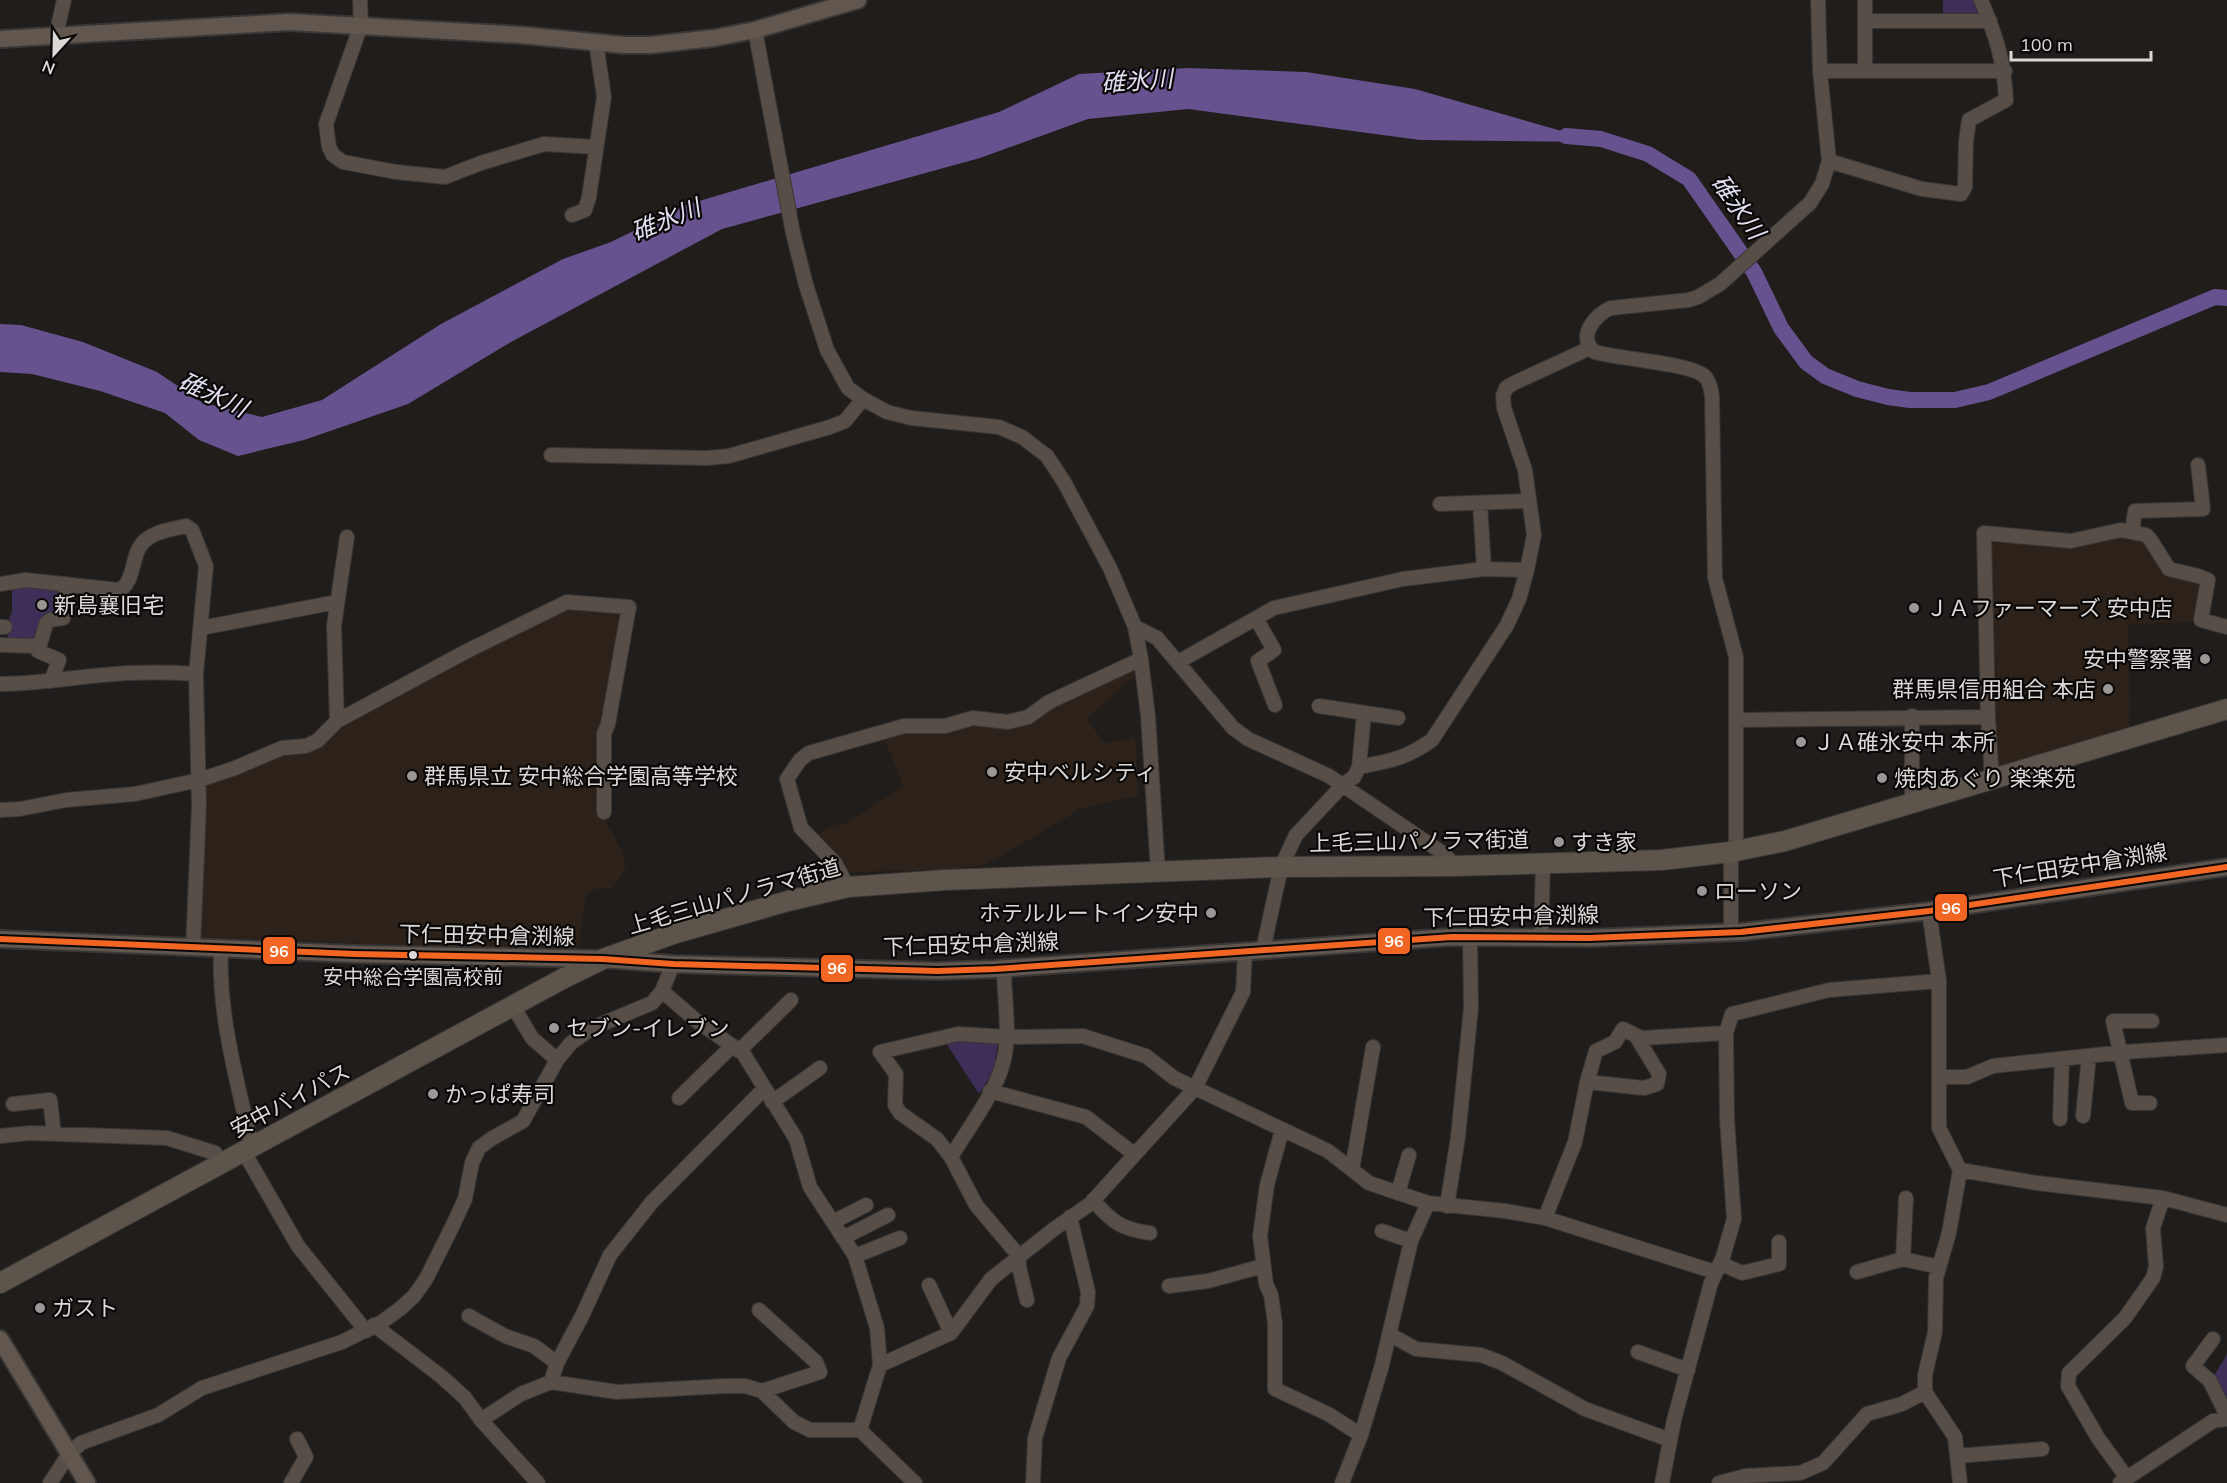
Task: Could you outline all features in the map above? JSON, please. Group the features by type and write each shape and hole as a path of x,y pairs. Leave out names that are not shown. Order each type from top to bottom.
{"highway":[{"name":"上毛三山パノラマ街道","path":"603,959 714,921 848,887 945,880 1281,867 1455,866 1661,860 1731,852 1785,841 2227,709"},
{"name":"安中バイパス","path":"0,1283 603,959"}],"main road":[{"path":"0,39 290,22 650,45 714,38 755,30 853,1"},
{"name":"下仁田安中倉渕線","path":"0,939 221,950 603,959 673,964 938,971 1004,969 1470,937 1541,938 1731,933 1929,911 2227,867"},
{"path":"0,1339 87,1483"}],"street":[{"path":"56,35 64,0"},
{"path":"360,0 361,25 326,124 329,147 333,155 343,162 396,172 446,177 544,144 596,147"},
{"path":"1731,933 1731,852 1736,842 1736,657 1715,578 1713,396 1704,375 1689,368 1604,355 1590,348 1587,339 1591,322 1600,312 1611,308 1689,300 1720,284 1810,203 1822,184 1829,161 1820,71 1818,0"},
{"path":"1864,71 1865,0"},
{"path":"1829,161 1922,189 1961,194 1965,187 1965,150 1970,120 2006,100 2005,71 1990,21 1981,0"},
{"path":"1865,21 1990,21"},
{"path":"755,30 793,232 806,285 827,350 848,388 887,412 911,418 999,427 1022,437 1047,456 1064,482 1110,568 1135,627 1141,659 1148,716 1158,872"},
{"path":"572,215 585,210 589,197 604,97 596,42"},
{"path":"1820,71 2005,71"},
{"path":"1359,767 1399,759 1414,753 1432,740 1507,625 1519,599 1534,535 1525,470 1504,408 1503,396 1506,388 1590,348"},
{"path":"550,455 707,458 729,456 830,428 845,421 863,399"},
{"path":"2132,532 2135,512 2203,509 2198,465"},
{"path":"1440,504 1529,501"},
{"path":"1480,503 1484,568"},
{"path":"0,584 26,580 123,589 139,547 156,533 186,526 192,530 206,566 196,674 199,780 193,948"},
{"path":"1992,779 1988,717 1984,533 2071,541 2121,530 2146,535 2169,569 2208,580 2201,620 2227,627"},
{"path":"337,721 334,626 347,537"},
{"path":"1178,662 1274,608 1403,579 1484,568 1527,570"},
{"path":"51,681 59,660 38,651 46,624 50,620 63,618 66,584"},
{"path":"201,628 338,602"},
{"path":"0,810 20,809 66,800 135,794 199,780 282,748 306,746 317,741 337,721 467,651 567,602 629,607 608,724 604,734 604,812"},
{"path":"1257,618 1274,650 1258,661 1275,705"},
{"path":"1135,627 1157,638 1233,728 1248,739 1329,776 1444,854 1455,866"},
{"path":"0,645 39,646"},
{"path":"848,887 835,863 801,828 787,779 800,760 810,753 904,726 945,726 973,718 1008,722 1028,717 1049,702 1141,659"},
{"path":"0,684 153,672 196,674"},
{"path":"1319,706 1398,718"},
{"path":"1263,950 1281,867 1296,835 1343,785 1354,777 1359,767 1364,714"},
{"path":"1736,720 1912,716 1988,717"},
{"path":"1912,716 1912,803"},
{"path":"1541,938 1543,863"},
{"path":"1929,911 1939,981 1939,1128 1960,1170 1949,1233 1936,1278 1935,1332 1924,1375 1925,1392 1955,1437 1960,1483"},
{"path":"1447,1206 1458,1137 1472,1008 1470,937"},
{"path":"221,950 220,973 225,1019 248,1150 298,1246 370,1328 442,1377 465,1398 481,1420 538,1483"},
{"path":"880,1365 951,1332 991,1279 1093,1200 1196,1088 1243,992 1245,951"},
{"path":"50,1483 69,1454 81,1443 158,1415 202,1388 342,1342 370,1328 401,1308 420,1287 465,1199 472,1163 479,1148 523,1121 556,1060 571,1043 592,1028 652,1003 662,991 673,964"},
{"path":"951,1157 1000,1072 1006,1037 1004,969"},
{"path":"1662,1483 1688,1370 1734,1219 1727,1119 1726,1033 1732,1014 1829,990 1939,981"},
{"path":"662,991 698,1022 743,1053 796,1139 810,1187 855,1256 877,1328 880,1365 860,1430"},
{"path":"679,1098 791,1000"},
{"path":"513,1006 532,1038 556,1060"},
{"path":"2150,1103 2132,1103 2114,1021 2152,1021"},
{"path":"1545,1218 1575,1142 1596,1051 1615,1042 1623,1029 1641,1038 1726,1033"},
{"path":"1027,1300 1019,1267 1019,1256 976,1205 951,1157 937,1139 900,1113 895,1105 896,1074 880,1052 958,1034 1006,1037 1083,1036 1146,1056 1174,1078 1328,1151 1370,1183 1428,1203 1505,1211 1545,1218 1742,1273 1779,1264 1779,1242"},
{"path":"1587,1082 1644,1088 1657,1084 1659,1074 1636,1036"},
{"path":"1939,1077 1968,1077 1992,1066 2227,1045"},
{"path":"1352,1170 1373,1047"},
{"path":"2083,1116 2089,1056"},
{"path":"2060,1119 2062,1059"},
{"path":"772,1102 820,1068"},
{"path":"550,1382 610,1255 652,1202 764,1089"},
{"path":"990,1091 1086,1117 1134,1154"},
{"path":"14,1104 50,1100 54,1134"},
{"path":"1282,1130 1267,1185 1260,1236 1266,1284 1271,1295 1275,1323 1275,1389 1328,1414 1361,1435"},
{"path":"0,1136 31,1133 167,1138 215,1153 222,1164"},
{"path":"1398,1193 1409,1155"},
{"path":"1960,1170 2037,1183 2163,1198 2227,1215"},
{"path":"1903,1259 1906,1198"},
{"path":"2163,1198 2153,1228 2156,1268 2153,1278 2125,1318 2069,1373 2068,1386 2124,1481 2213,1421 2226,1416 2210,1381 2193,1366 2213,1339"},
{"path":"1093,1200 1110,1220 1134,1231 1150,1233"},
{"path":"1342,1483 1361,1435 1389,1334 1411,1241 1428,1203"},
{"path":"833,1222 866,1205"},
{"path":"843,1238 888,1215"},
{"path":"1033,1483 1035,1438 1059,1358 1087,1306 1088,1292 1070,1217"},
{"path":"1382,1231 1411,1241"},
{"path":"855,1256 900,1238"},
{"path":"1857,1272 1903,1259 1939,1267"},
{"path":"1169,1286 1208,1281 1263,1266"},
{"path":"929,1285 951,1332"},
{"path":"759,1310 816,1362 820,1372 762,1391"},
{"path":"469,1316 505,1336 534,1346 557,1363"},
{"path":"1389,1334 1416,1348 1481,1354 1502,1363 1585,1409 1671,1440"},
{"path":"1638,1352 1688,1370"},
{"path":"481,1420 521,1394 550,1382 617,1392 745,1386 762,1391 794,1422 810,1430 860,1430 915,1483"},
{"path":"1719,1483 1744,1476 1800,1473 1823,1463 1867,1414 1902,1404 1925,1392"},
{"path":"291,1483 306,1457 297,1439"},
{"path":"1957,1456 2042,1449"}],"shaded area":[{"path":"1943,0 1976,0 1981,11 1977,16 1943,16"},
{"path":"2117,534 2142,537 2167,572 2204,582 2198,622 2128,624 2130,729 2000,769 1994,764 1989,536"},
{"path":"12,585 63,587 61,615 37,643 8,642 7,625 12,611"},
{"name":"群馬県立 安中総合学園高等学校","path":"560,608 623,609 600,738 602,813 623,853 626,867 612,890 602,887 587,892 577,952 198,937 203,784 282,751"},
{"path":"1130,665 1135,675 1087,719 1104,743 1135,738 1138,796 1078,809 987,864 948,870 847,872 814,836 834,825 846,823 903,785 884,739 886,735 973,721 1008,724"},
{"path":"944,1040 998,1041 994,1070 979,1094"},
{"path":"2227,1354 2227,1406 2212,1379"}],"water":[{"path":"1188,68 1306,72 1415,89 1600,142 1420,140 1188,109 1088,119 980,158 722,229 511,342 408,404 304,440 238,456 199,440 165,413 100,391 32,374 0,372 0,324 21,325 83,342 157,372 203,403 262,417 322,400 441,324 563,259 611,242 686,205 999,112 1079,74"}],"waterway":[{"name":"碓氷川","path":"1566,136 1601,139 1648,154 1689,179 1754,272 1781,328 1806,362 1825,376 1857,389 1888,397 1910,400 1955,400 1989,392 2215,297 2227,298"}],"transit line":[{"name":"96","path":"0,939 355,954 603,959 673,964 938,971 1452,937 1589,938 1741,932 1929,911 2227,867"}],"place":[{"name":"新島襄旧宅","path":"42,605"},
{"name":"ＪＡファーマーズ 安中店","path":"1914,608"},
{"name":"安中警察署","path":"2205,659"},
{"name":"群馬県信用組合 本店","path":"2108,689"},
{"name":"ＪＡ碓氷安中 本所","path":"1801,742"},
{"name":"安中ベルシティ","path":"992,772"},
{"name":"群馬県立 安中総合学園高等学校","path":"412,776"},
{"name":"焼肉あぐり 楽楽苑","path":"1882,778"},
{"name":"すき家","path":"1559,842"},
{"name":"ローソン","path":"1702,891"},
{"name":"ホテルルートイン安中","path":"1211,913"},
{"name":"安中総合学園高校前","path":"413,955"},
{"name":"セブン-イレブン","path":"554,1028"},
{"name":"かっぱ寿司","path":"433,1094"},
{"name":"ガスト","path":"40,1308"}]}
